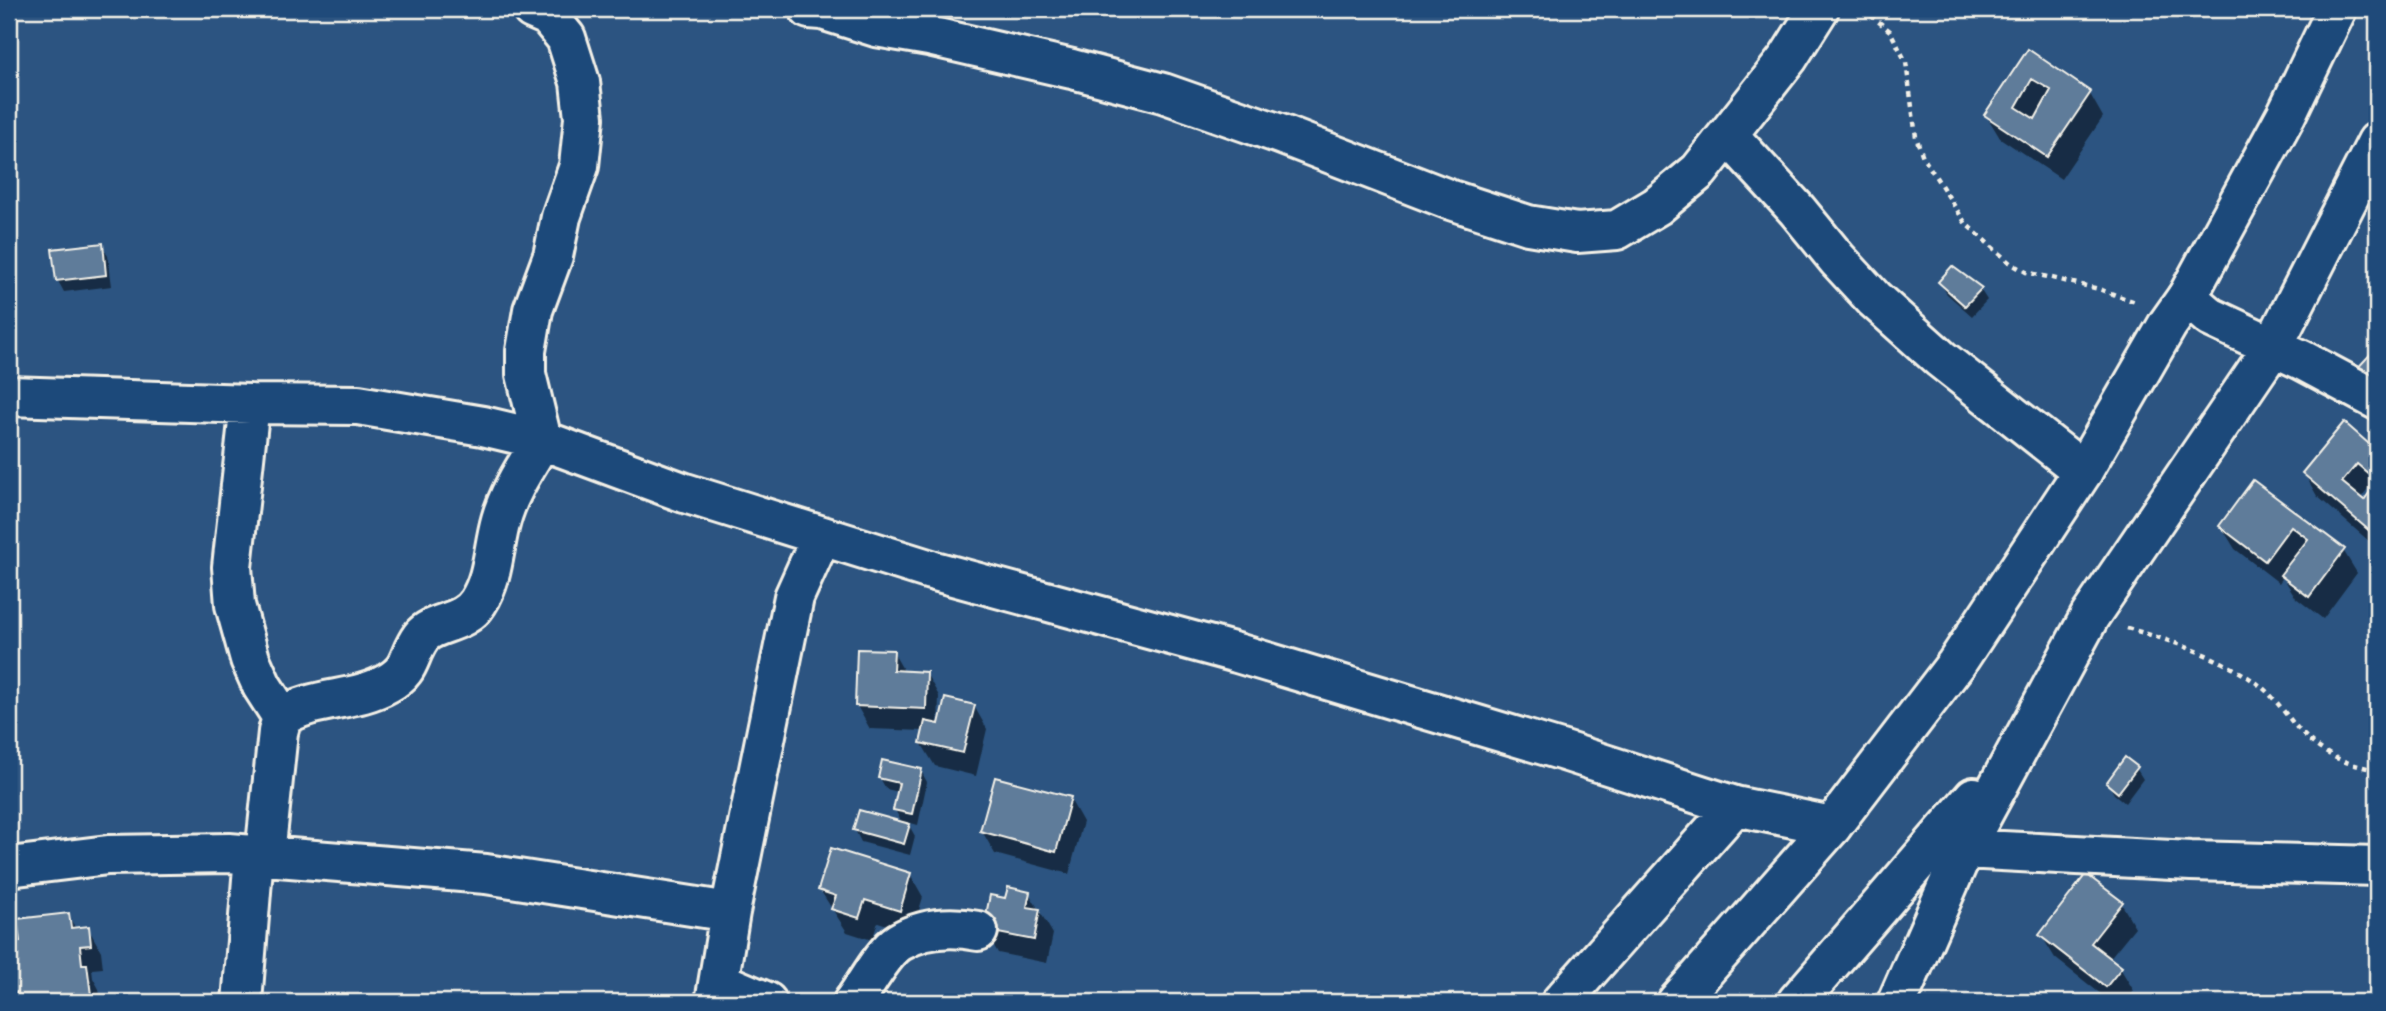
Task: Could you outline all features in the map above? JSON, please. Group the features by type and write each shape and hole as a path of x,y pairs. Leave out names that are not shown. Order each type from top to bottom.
{"street":[{"path":"809,9 876,27 929,36 1072,69 1163,93 1280,134 1448,199 1528,225 1577,233 1617,230 1657,206 1699,171 1788,58 1819,9"},
{"path":"1677,1002 1832,826 1956,664 2083,471 2178,310 2286,115 2337,9"},
{"path":"242,1002 260,855 282,717 296,708 364,693 386,685 403,674 421,638 429,630 457,621 476,606 488,585 501,519 509,499 542,440 526,373 526,351 533,310 553,256 561,217 579,166 584,118 580,82 566,38 544,11"},
{"path":"1728,135 1874,299 1950,366 2083,471"},
{"path":"1897,1002 1964,849 2090,616 2272,348 2377,142"},
{"path":"2178,310 2210,317 2326,372 2377,400"},
{"path":"9,396 358,405 483,426 542,440 685,493 931,570 1250,657 1564,751 1735,806 1832,826"},
{"path":"250,404 232,567 235,605 261,686 282,717"},
{"path":"767,1002 717,992 730,912 794,597 821,537"},
{"path":"1797,1002 2021,742"},
{"path":"1561,1002 1735,806"},
{"path":"1964,849 2191,861 2377,866"},
{"path":"9,867 108,855 229,853 486,874 730,912"},
{"path":"853,1002 898,943 928,930 954,927 978,931"}],"path":[{"path":"1863,9 1890,30 1906,62 1916,137 1923,157 1966,224 2010,263 2026,272 2099,289 2136,302 2178,310"},
{"path":"2090,616 2170,641 2231,666 2258,684 2305,736 2332,758 2377,770"}],"building":[{"path":"2028,49 2091,92 2047,157 1984,115","holes":["2032,79 2051,90 2035,119 2016,107"]},
{"path":"103,243 106,275 56,281 52,249"},
{"path":"1952,266 1982,288 1965,306 1938,282"},
{"path":"2377,347 2377,392 2353,373"},
{"path":"2344,422 2377,451 2377,481 2357,464 2342,482 2364,500 2377,482 2377,527 2372,533 2302,473"},
{"path":"2253,480 2345,549 2309,597 2280,575 2308,539 2291,526 2265,561 2219,526"},
{"path":"857,649 894,650 893,670 927,672 926,709 855,706"},
{"path":"945,698 975,705 963,753 920,743 925,721 939,724"},
{"path":"2125,757 2138,767 2118,793 2106,783"},
{"path":"882,760 922,769 912,814 893,810 899,783 878,778"},
{"path":"995,777 1071,797 1056,852 980,831"},
{"path":"859,810 910,824 904,844 853,830"},
{"path":"831,848 911,873 900,911 865,900 859,918 831,909 836,896 818,890"},
{"path":"2086,874 2123,902 2091,943 2122,967 2106,987 2039,935"},
{"path":"1008,887 1030,892 1027,907 1040,909 1034,940 983,930 990,895 1005,898"},
{"path":"69,913 71,928 89,926 91,945 80,946 82,964 87,964 91,995 18,1002 17,992 9,994 9,944 20,942 17,919"}]}
